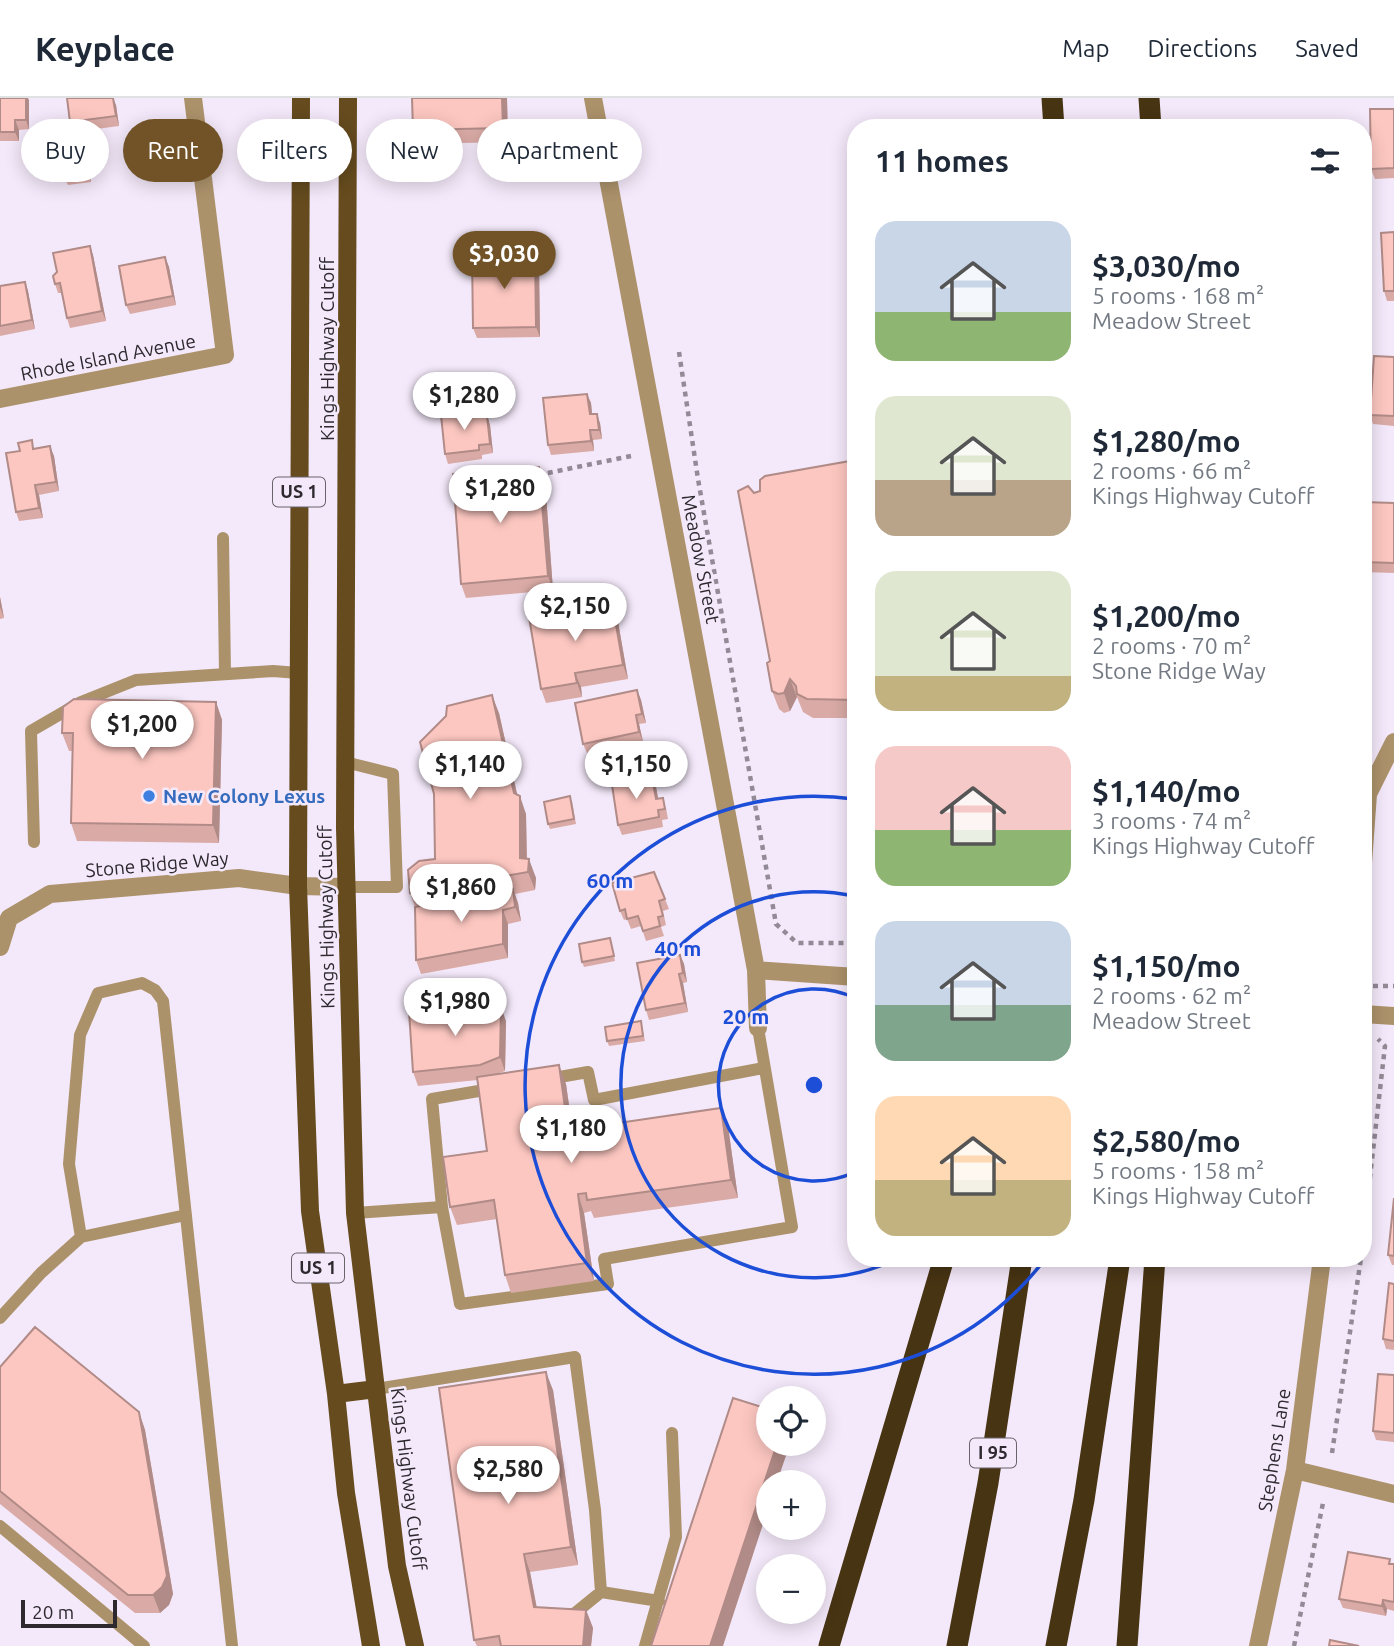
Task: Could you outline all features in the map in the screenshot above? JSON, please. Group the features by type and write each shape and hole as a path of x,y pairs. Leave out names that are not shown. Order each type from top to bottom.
{"highway":[{"path":"1052,98 1053,119"},
{"path":"1149,98 1150,119"},
{"path":"829,1646 941,1267"},
{"name":"I 95","path":"957,1646 990,1471 1021,1267"},
{"path":"1056,1646 1084,1500 1119,1267"},
{"path":"1127,1646 1154,1267"}],"main road":[{"name":"Kings Highway Cutoff","path":"300,98 298,886 310,1211 336,1394 346,1493 371,1646"},
{"name":"Kings Highway Cutoff","path":"348,98 345,762 355,1213 397,1566 415,1646"},
{"path":"336,1394 376,1389"}],"street":[{"name":"Rhode Island Avenue","path":"0,399 225,355 193,98"},
{"name":"Meadow Street","path":"593,98 756,970 758,1028"},
{"path":"1372,786 1394,742"},
{"name":"Stone Ridge Way","path":"0,947 9,918 50,894 239,878 298,886 346,887"},
{"path":"756,970 847,976"},
{"path":"1372,1015 1394,1016"},
{"name":"Stephens Lane","path":"1258,1646 1295,1470 1321,1267"},
{"path":"1295,1470 1394,1494"}],"lane":[{"path":"223,538 225,674"},
{"path":"34,842 31,731 80,702 136,680 273,671 298,673"},
{"path":"345,762 393,774 397,887 346,887"},
{"path":"80,1237 69,1164 80,1035 89,1007 97,993 142,983 155,990 163,1001 232,1646"},
{"path":"510,1086 432,1099 442,1207 460,1304 608,1284 604,1259 792,1227 758,1028"},
{"path":"536,1081 588,1072 594,1100 764,1068"},
{"path":"355,1213 442,1207"},
{"path":"0,1318 41,1273 80,1237 186,1215"},
{"path":"376,1389 575,1357 595,1510 601,1592"},
{"path":"645,1646 676,1537 672,1433"},
{"path":"0,1526 144,1646"},
{"path":"572,1627 575,1614 601,1592 659,1601"}],"path":[{"path":"679,352 700,492 776,924 797,943 847,943"},
{"path":"528,476 631,456"},
{"path":"1372,986 1394,986"},
{"path":"1372,1033 1385,1046 1372,1159"}],"building":[{"path":"0,98 26,98 26,119 15,120 15,132 0,132"},
{"path":"67,98 113,98 116,116 70,119"},
{"path":"412,98 502,98 503,119 477,119 477,129 463,129 463,119 413,119"},
{"path":"1370,109 1394,109 1394,168 1372,169"},
{"path":"1394,232 1394,291 1384,291 1381,233"},
{"path":"90,246 102,311 67,318 60,283 55,284 53,276 57,272 53,253"},
{"path":"535,253 536,327 473,328 472,255"},
{"path":"165,257 173,296 126,305 119,266"},
{"path":"25,282 32,320 0,326 0,286"},
{"path":"1374,356 1394,357 1394,416 1372,415"},
{"path":"587,394 590,414 597,414 599,430 590,430 591,441 548,445 543,398"},
{"path":"474,411 475,417 487,416 490,444 479,445 479,450 445,454 441,415"},
{"path":"32,440 33,449 50,446 56,482 35,485 39,508 16,512 6,453 20,451 18,443"},
{"path":"847,462 847,700 807,699 797,694 796,686 790,679 784,693 772,691 767,663 770,661 738,491 748,486 754,493 760,491 760,480 765,476"},
{"path":"539,467 548,576 461,584 453,474"},
{"path":"1372,502 1394,503 1394,563 1372,562"},
{"path":"612,602 623,665 575,673 577,683 541,689 529,617"},
{"path":"637,690 642,714 636,715 639,732 583,744 575,703"},
{"path":"492,695 514,793 520,796 520,858 529,859 528,872 410,893 408,870 419,861 435,859 434,794 420,742 446,716 447,706"},
{"name":"New Colony Lexus","path":"74,699 216,702 213,825 71,823 73,733 62,733 63,707"},
{"path":"652,778 656,799 663,798 665,809 658,810 659,817 618,825 612,785"},
{"path":"570,796 574,819 548,824 544,802"},
{"path":"654,872 665,899 659,901 663,916 658,917 660,926 643,931 638,916 627,919 625,909 620,911 612,883"},
{"path":"513,889 515,907 503,910 503,944 416,960 415,907"},
{"path":"610,938 614,956 582,962 579,944"},
{"path":"680,955 683,973 679,974 685,1003 646,1010 637,963"},
{"path":"501,1007 500,1057 480,1065 413,1072 409,1011"},
{"path":"641,1021 643,1036 607,1041 605,1027"},
{"path":"559,1065 571,1150 580,1149 577,1129 721,1108 731,1180 587,1200 586,1193 578,1194 587,1263 505,1275 494,1200 450,1207 443,1157 487,1151 477,1077"},
{"path":"1394,1198 1394,1256 1388,1255"},
{"path":"1389,1283 1394,1284 1394,1341 1383,1339"},
{"path":"35,1327 139,1412 167,1576 162,1587 153,1595 128,1595 0,1491 0,1367"},
{"path":"546,1372 571,1547 524,1554 534,1607 586,1610 583,1646 501,1646 499,1636 474,1640 439,1388"},
{"path":"1378,1374 1394,1375 1394,1433 1373,1431"},
{"path":"733,1398 756,1405 756,1456 773,1456 768,1470 756,1470 756,1507 710,1646 651,1646"},
{"path":"1348,1552 1390,1559 1389,1564 1394,1564 1394,1602 1383,1600 1382,1606 1339,1599"},
{"path":"1330,1640 1359,1646 1329,1646"}],"place":[{"name":"New Colony Lexus","path":"149,796"}]}
